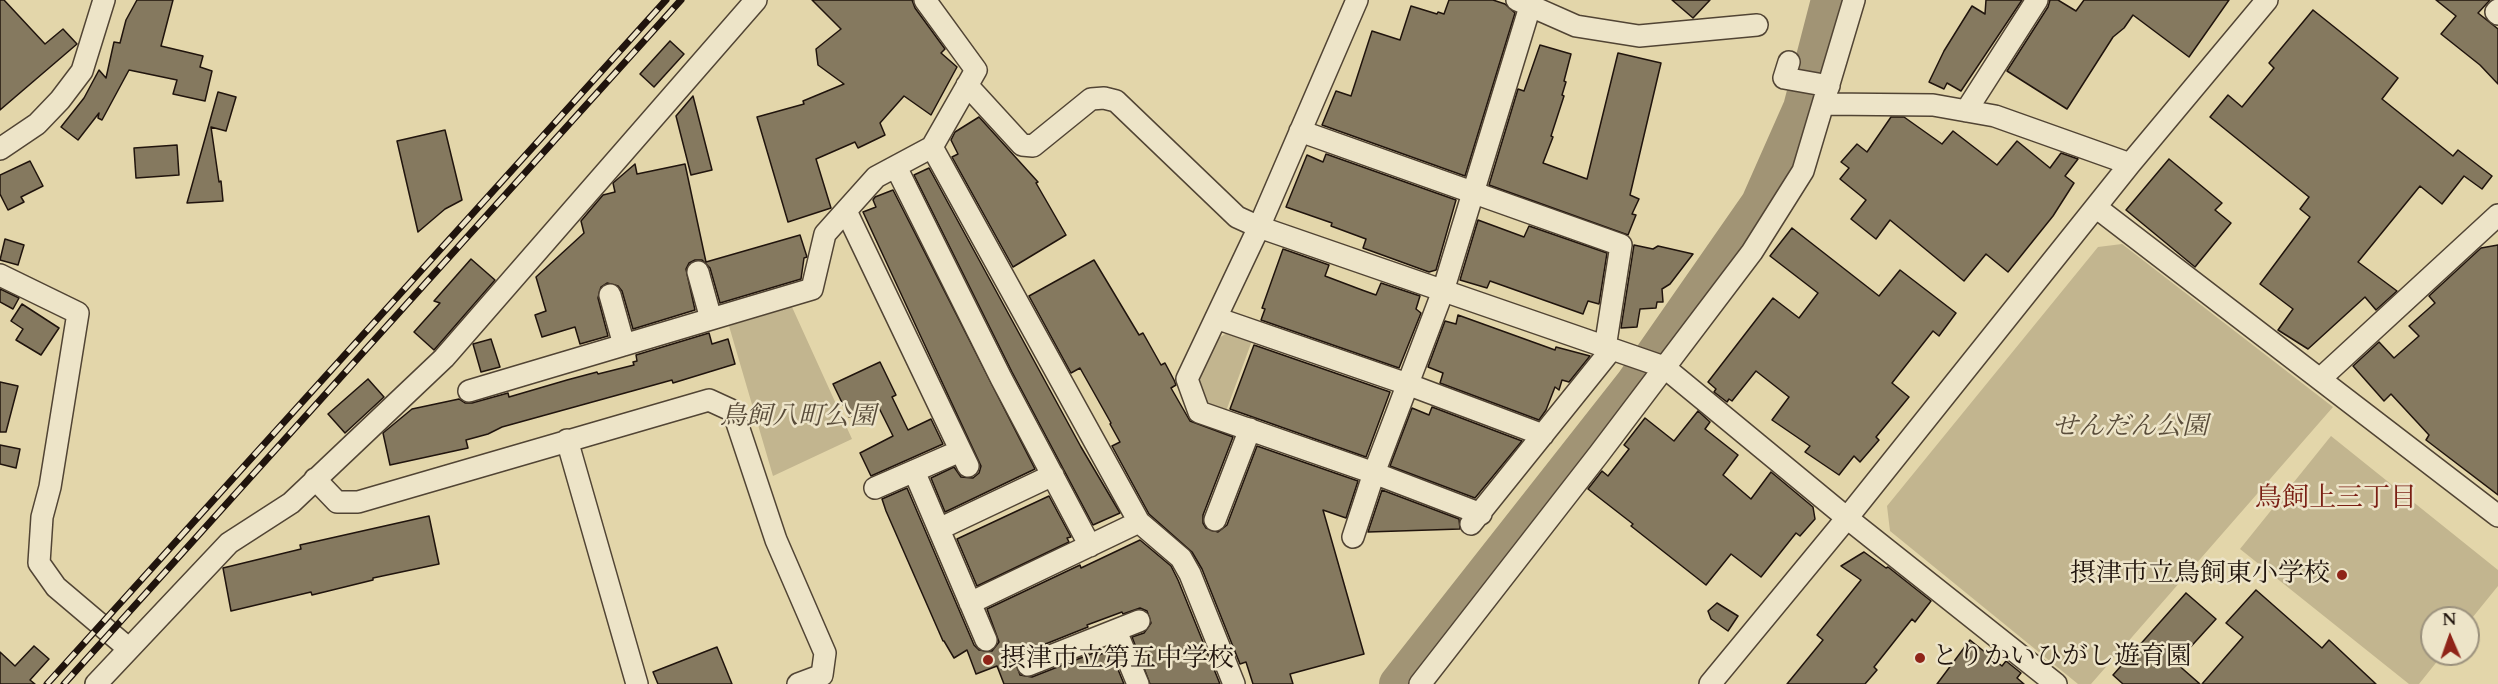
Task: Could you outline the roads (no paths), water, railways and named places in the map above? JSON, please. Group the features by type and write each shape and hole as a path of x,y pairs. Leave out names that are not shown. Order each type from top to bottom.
{"street":[{"path":"0,149 37,124 60,100 82,71 104,0"},
{"path":"96,684 228,543 291,502 444,358 756,0"},
{"path":"468,391 812,289 825,234 876,177 932,147 976,70 925,0"},
{"path":"1300,131 1622,245 1608,349 1476,519 1374,473 1199,412 1187,379 1259,227 1300,131 1356,0"},
{"path":"1419,684 1752,252 1803,171 1824,92 1854,0"},
{"path":"1966,111 2037,0"},
{"path":"1710,684 1847,518 2130,164 2267,0"},
{"path":"1353,537 1374,473 1443,291 1526,2 1576,26 1639,36 1757,25"},
{"path":"1787,70 1824,92 1933,105 1995,116 2130,164"},
{"path":"968,85 1022,145 1033,146 1091,99 1104,98 1116,101 1237,217 1259,227 1664,368 1847,518 2056,684"},
{"path":"932,147 1139,522 1181,558 1190,574 1233,684"},
{"path":"896,167 1090,546"},
{"path":"2097,208 2498,516"},
{"path":"846,211 964,458 914,471 875,488"},
{"path":"2321,378 2498,215"},
{"path":"698,272 711,319"},
{"path":"0,275 78,313 50,487 42,517 39,563 56,587 128,648"},
{"path":"610,295 624,345"},
{"path":"1216,318 1407,384 1543,435"},
{"path":"315,479 337,502 358,502 709,400 733,411 776,540 825,653 822,675 798,684"},
{"path":"1215,520 1250,429"},
{"path":"567,440 637,684"},
{"path":"914,471 986,640"},
{"path":"939,529 1053,475"},
{"path":"970,603 1139,522"},
{"path":"1028,665 1139,621"},
{"path":"1116,630 1138,684"}],"waterway":[{"path":"1398,684 1634,384 1760,203 1802,108 1830,0"}],"railway":[{"path":"47,684 666,0"},
{"path":"64,684 681,0"}],"place":[{"name":"摂津市立鳥飼東小学校","path":"2342,575"},
{"name":"とりかいひがし遊育園","path":"1920,658"},
{"name":"摂津市立第五中学校","path":"988,660"}],"district":[{"name":"鳥飼上三丁目","path":"2336,500"}],"park label":[{"name":"鳥飼八町公園","path":"798,418"},
{"name":"せんだん公園","path":"2130,428"}]}
